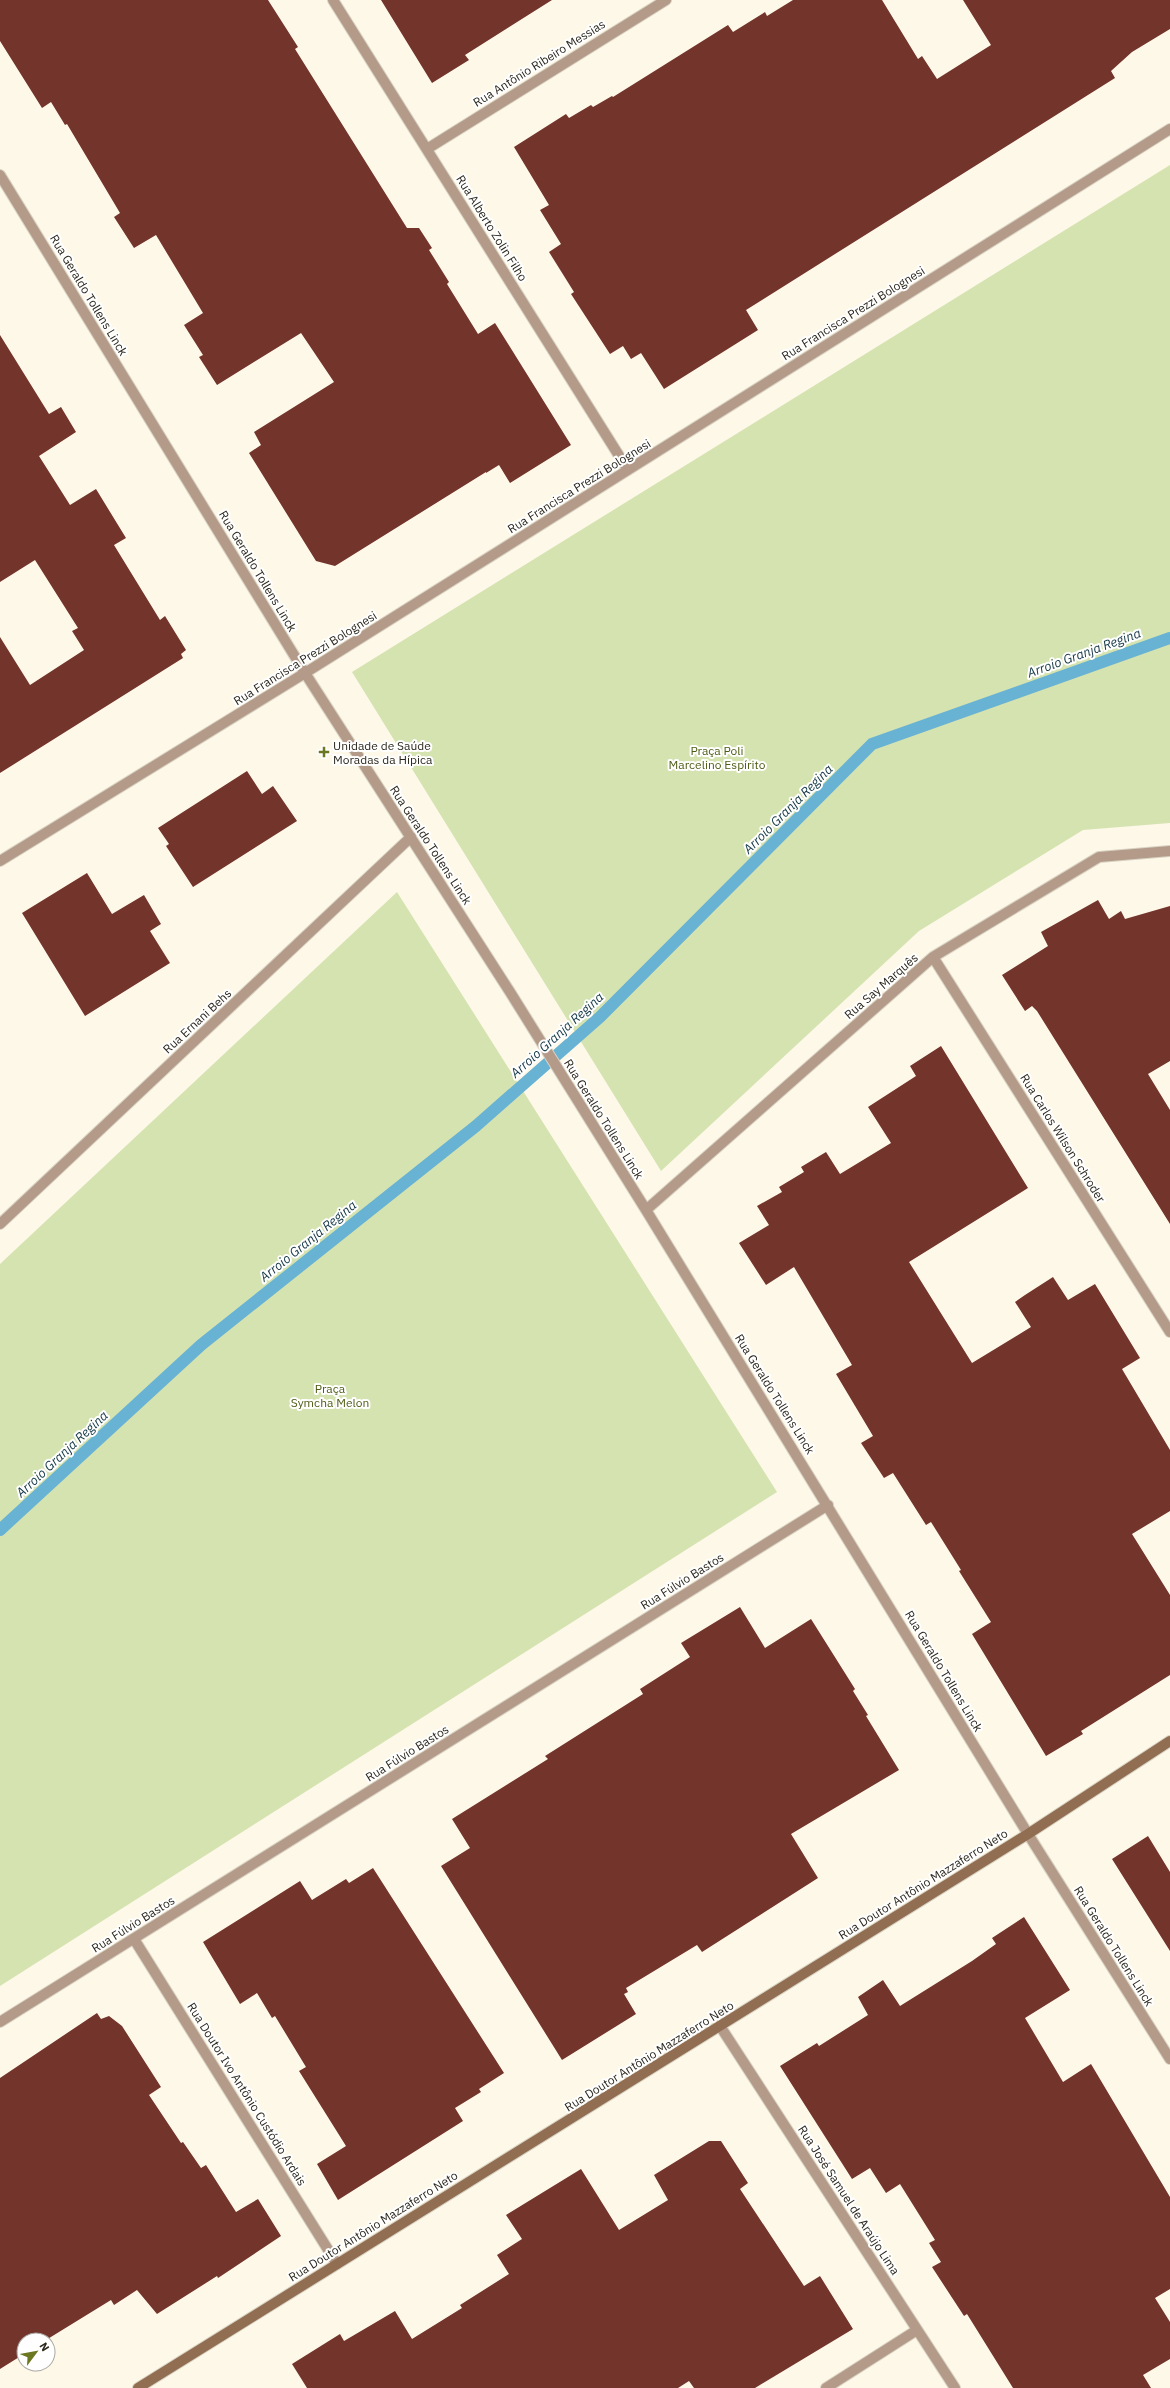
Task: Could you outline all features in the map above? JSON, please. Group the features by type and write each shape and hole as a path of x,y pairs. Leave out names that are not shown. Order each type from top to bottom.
{"street":[{"name":"Rua Alberto Zolin Filho","path":"333,0 628,470"},
{"name":"Rua Antônio Ribeiro Messias","path":"427,149 666,0"},
{"name":"Rua Francisca Prezzi Bolognesi","path":"0,861 305,673 1170,129"},
{"name":"Rua Geraldo Tollens Linck","path":"0,175 305,673 510,992 828,1505 1028,1834 1170,2059"},
{"name":"Rua Ernani Behs","path":"0,1224 411,837"},
{"name":"Rua Say Marquês","path":"646,1210 933,957 1098,857 1170,851"},
{"name":"Rua Carlos Wilson Schroder","path":"933,957 1170,1332"},
{"name":"Rua Fúlvio Bastos","path":"0,2022 828,1505"},
{"name":"Rua Doutor Antônio Mazzaferro Neto","path":"138,2388 1028,1834 1170,1741"},
{"name":"Rua Doutor Ivo Antônio Custódio Ardais","path":"134,1939 337,2264"},
{"name":"Rua José Samuel de Araújo Lima","path":"720,2026 955,2388"},
{"path":"826,2388 917,2330"}],"green space":[{"name":"Praça Poli Marcelino Espírito","path":"1170,165 1170,823 1083,830 919,931 661,1171 352,672"},
{"name":"Praça Symcha Melon","path":"397,892 777,1492 0,1986 0,1264"}],"building":[{"path":"0,0 268,0 298,47 295,49 407,228 419,228 432,248 429,250 449,282 447,284 478,334 495,323 571,445 510,483 499,465 335,566 316,561 249,453 261,445 254,432 334,382 301,333 217,385 199,357 203,355 184,325 203,313 156,235 134,248 114,217 120,213 67,124 65,125 51,102 42,108 0,41"},
{"path":"381,0 552,0 465,55 469,60 432,83"},
{"path":"793,0 882,0 918,59 922,56 937,79 991,45 963,0 1170,0 1170,29 1132,52 1111,71 1115,78 746,310 758,330 664,389 641,353 631,359 623,346 610,354 571,294 574,292 549,252 561,244 540,210 549,205 514,147 566,114 569,118 591,105 593,107 612,96 613,97 728,25 733,32 765,12 767,16"},
{"path":"0,335 49,414 61,407 76,432 39,456 70,505 96,489 126,538 114,545 160,620 165,616 186,650 181,654 183,658 0,773 0,637 30,685 84,650 72,631 78,628 35,560 0,582"},
{"path":"247,771 262,794 273,786 297,821 193,887 166,846 169,844 158,828"},
{"path":"87,873 112,914 144,895 161,924 150,931 170,963 85,1016 22,913"},
{"path":"1098,900 1109,919 1121,911 1125,919 1170,906 1170,1061 1148,1074 1170,1110 1170,1224 1037,1011 1032,1006 1025,1011 1002,975 1048,946 1041,932"},
{"path":"941,1046 1028,1188 909,1262 972,1363 1031,1327 1015,1302 1053,1277 1068,1300 1095,1284 1140,1358 1122,1369 1170,1450 1170,1511 1132,1534 1170,1595 1170,1675 1081,1731 1083,1734 1046,1756 972,1634 991,1622 959,1571 961,1570 931,1522 926,1525 893,1473 884,1478 861,1443 873,1436 836,1374 852,1365 794,1267 766,1285 739,1243 769,1225 757,1206 782,1192 779,1187 804,1172 801,1167 826,1152 840,1174 891,1143 868,1107 916,1076 910,1066"},
{"path":"740,1607 765,1648 811,1619 855,1689 853,1691 868,1715 866,1716 899,1770 791,1834 818,1878 702,1952 697,1945 626,1988 628,1992 624,1994 636,2014 562,2060 441,1866 470,1848 452,1819 548,1759 545,1756 643,1694 640,1689 690,1657 681,1643"},
{"path":"1148,1836 1170,1872 1170,1951 1112,1859"},
{"path":"373,1868 504,2073 479,2089 481,2092 455,2108 463,2121 338,2200 317,2164 346,2146 299,2071 306,2067 275,2016 272,2018 257,1993 240,2004 203,1942 300,1881 312,1900 346,1879 349,1883"},
{"path":"1024,1917 1070,1990 1025,2018 1063,2082 1091,2064 1170,2197 1170,2289 1155,2298 1170,2322 1170,2359 1143,2375 1151,2388 1013,2388 967,2314 964,2316 932,2267 941,2262 929,2243 935,2240 900,2184 886,2193 870,2168 852,2179 780,2066 817,2043 819,2046 868,2015 858,1997 883,1980 900,2006 972,1961 996,1944 992,1938"},
{"path":"97,2013 101,2019 109,2016 122,2026 161,2087 149,2095 181,2143 183,2142 201,2168 206,2165 236,2212 258,2199 281,2236 218,2278 217,2276 157,2314 137,2290 114,2305 111,2300 56,2334 56,2332 16,2332 16,2359 0,2369 0,2078"},
{"path":"709,2141 721,2141 748,2183 740,2189 804,2286 820,2276 853,2329 755,2388 694,2388 689,2381 678,2388 307,2388 292,2364 340,2334 344,2341 395,2311 412,2339 462,2308 460,2305 509,2274 497,2255 522,2239 506,2215 581,2169 619,2230 668,2200 654,2175"}],"waterway":[{"name":"Arroio Granja Regina","path":"0,1530 201,1345 476,1126 600,1017 872,744 1170,638"}],"place":[{"name":"Unidade de Saúde Moradas da Hípica","path":"324,752"}]}
